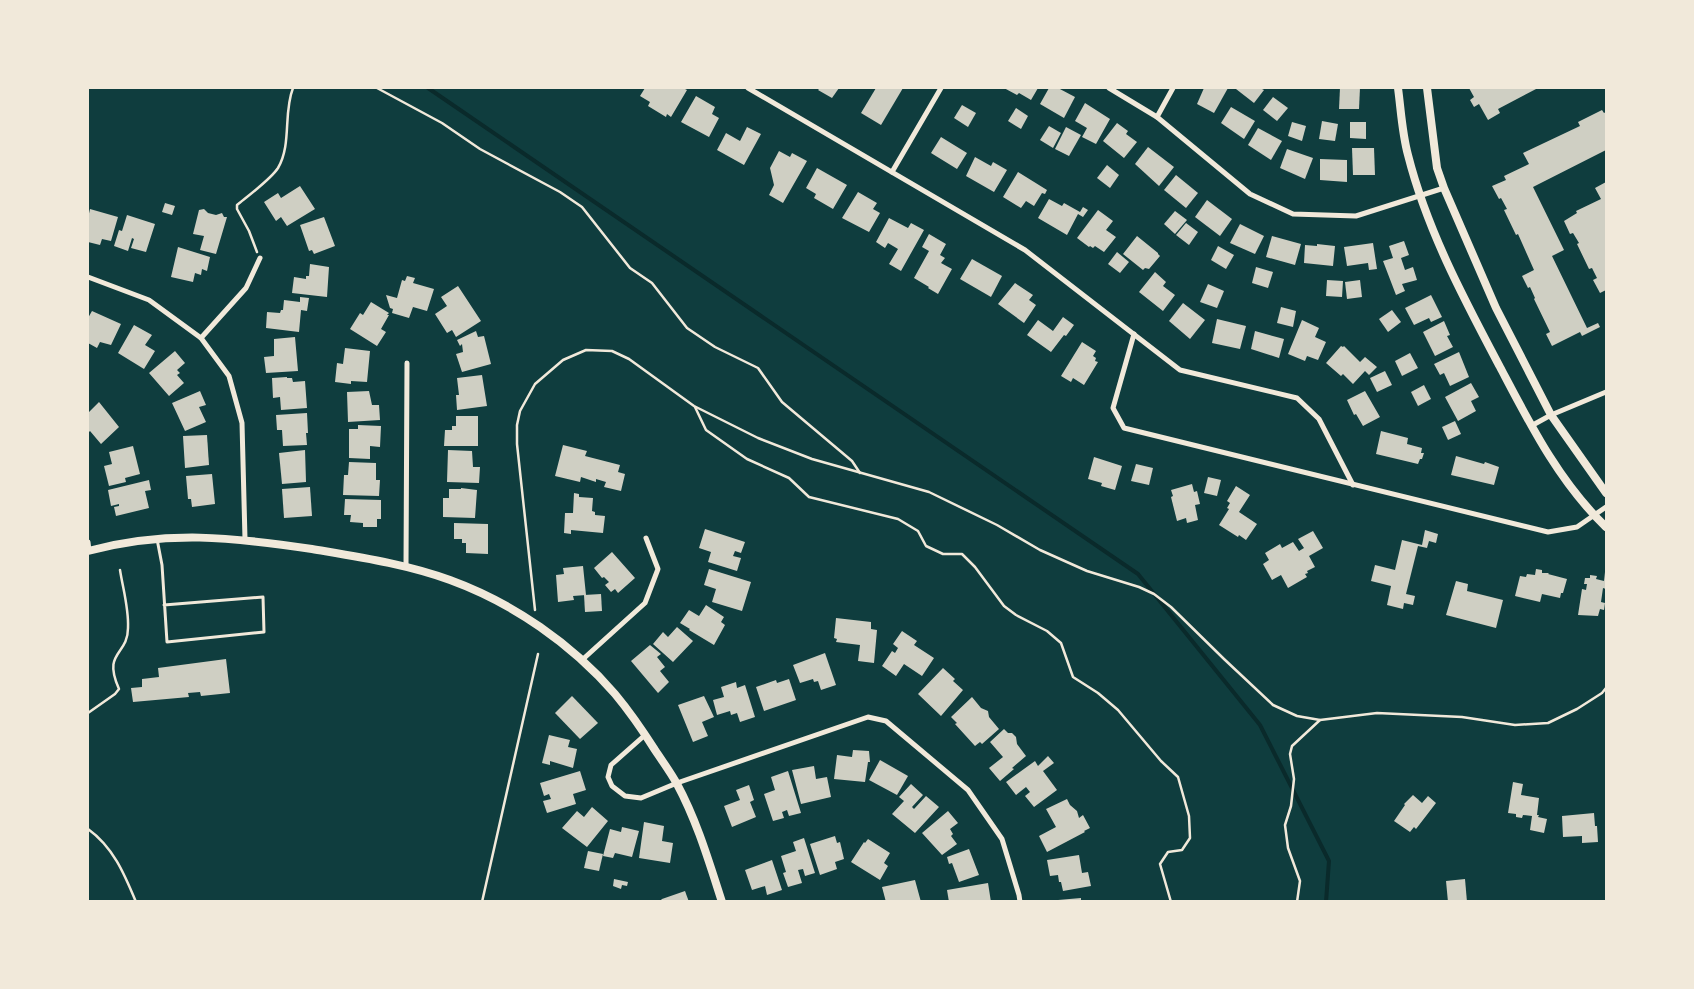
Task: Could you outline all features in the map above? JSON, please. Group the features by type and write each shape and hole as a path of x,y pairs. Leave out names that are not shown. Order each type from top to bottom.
{"street":[{"path":"748,88 1025,250 1180,370 1296,398 1319,419 1353,485"},
{"path":"892,172 941,88"},
{"path":"1110,88 1157,117 1250,194 1293,214 1356,216 1444,188"},
{"path":"1157,117 1172,88"},
{"path":"1398,88 1408,154 1421,195 1450,271 1531,426 1559,472 1594,516 1606,527"},
{"path":"1427,88 1437,168 1496,308 1551,415 1606,493"},
{"path":"201,338 246,288 260,258"},
{"path":"88,277 150,300 201,338 228,376 242,423 246,539"},
{"path":"1134,334 1113,408 1124,428 1548,532 1577,527 1606,507"},
{"path":"406,567 407,363"},
{"path":"1531,426 1551,415 1606,392"},
{"path":"88,542 88,551 112,545 157,539 186,537 246,539 375,559 450,580 492,598 538,626 582,660 616,695 645,734 677,783 689,808 722,902"},
{"path":"582,660 646,603 658,569 646,538"},
{"path":"645,734 611,765 608,777 612,786 625,796 641,798 677,783 868,717 886,721 968,790 1002,839 1020,902"}],"lane":[{"path":"157,539 162,565 164,605 167,642 264,632 262,597 164,605"}],"path":[{"path":"260,258 249,231 237,209 237,205 277,170 285,146 288,105 293,88"},
{"path":"376,88 442,123 480,149 560,192 582,207 630,268 652,284 687,328 715,347 758,368 782,402 852,461 861,474"},
{"path":"535,610 517,444 517,425 520,411 535,384 563,360 586,350 612,351 629,359 694,406 758,438 812,459 929,492 997,525 1040,550 1086,571 1140,587 1154,594 1171,607 1273,705 1297,716 1320,720 1377,713 1462,717 1515,725 1548,723 1577,709 1602,693 1606,688"},
{"path":"694,406 706,430 748,459 789,478 809,497 898,518 918,531 926,546 943,554 962,554 975,567 1004,606 1016,615 1047,630 1061,642 1072,677 1098,693 1118,710 1161,761 1178,777 1188,816 1190,838 1182,850 1168,852 1160,864 1170,902"},
{"path":"88,713 119,689 112,667 115,658 127,639 129,629 120,570"},
{"path":"482,902 538,654"},
{"path":"1297,902 1300,881 1288,848 1285,825 1291,806 1294,779 1290,754 1292,746 1320,720"},
{"path":"88,829 98,836 115,857 136,902"}],"building":[{"path":"645,88 683,88 687,90 671,117 667,114 666,117 648,106 650,102 640,96"},
{"path":"820,88 839,88 832,98 818,90"},
{"path":"876,88 903,88 881,125 861,113"},
{"path":"1004,88 1038,88 1031,100 1019,93 1017,95"},
{"path":"1049,88 1058,88 1075,97 1064,118 1040,104"},
{"path":"1204,88 1228,88 1214,113 1197,104"},
{"path":"1260,88 1264,90 1254,103 1236,89"},
{"path":"1340,88 1360,88 1359,109 1339,109"},
{"path":"1469,88 1538,88 1498,109 1500,113 1488,120 1479,104 1474,107 1470,100 1474,97"},
{"path":"696,96 715,107 712,114 719,118 709,137 681,122"},
{"path":"1273,97 1288,108 1277,121 1263,110"},
{"path":"1085,103 1110,119 1096,144 1082,137 1087,128 1075,121"},
{"path":"962,105 976,113 968,127 954,118"},
{"path":"1231,107 1255,121 1244,139 1221,123"},
{"path":"1016,108 1028,116 1021,129 1008,121"},
{"path":"1602,110 1604,113 1606,112 1606,150 1533,187 1564,250 1552,256 1587,328 1598,323 1600,327 1582,336 1580,332 1552,346 1546,334 1550,332 1530,287 1528,288 1522,276 1534,270 1518,234 1516,235 1504,210 1507,209 1492,186 1506,180 1504,176 1529,164 1523,153 1580,126 1578,122"},
{"path":"1322,121 1338,124 1335,141 1319,139"},
{"path":"1292,122 1306,126 1302,141 1288,136"},
{"path":"1350,122 1366,122 1366,139 1350,138"},
{"path":"1117,123 1128,131 1126,134 1137,142 1124,158 1103,141"},
{"path":"1049,126 1061,133 1053,148 1040,140"},
{"path":"747,127 761,134 744,165 717,150 726,133 740,141"},
{"path":"1066,127 1081,135 1069,156 1055,149"},
{"path":"1258,128 1282,141 1271,160 1248,145"},
{"path":"941,137 967,153 957,169 931,153"},
{"path":"1148,147 1174,167 1159,186 1135,164"},
{"path":"1352,148 1374,148 1375,175 1353,175"},
{"path":"1287,149 1313,158 1305,179 1280,168"},
{"path":"779,151 790,157 792,153 807,161 783,203 769,195 774,185 770,168"},
{"path":"975,157 991,166 993,162 1007,170 994,192 966,176"},
{"path":"1320,159 1347,160 1347,182 1320,180"},
{"path":"1107,165 1119,175 1110,188 1097,178"},
{"path":"817,168 847,185 833,209 814,198 816,194 806,188"},
{"path":"1018,172 1047,190 1045,194 1042,193 1034,206 1026,201 1021,208 1003,197"},
{"path":"1176,175 1198,193 1186,208 1164,190"},
{"path":"1606,182 1606,290 1600,293 1593,280 1597,278 1592,268 1589,269 1577,244 1579,243 1573,233 1570,234 1564,221 1577,213 1576,211 1601,199 1595,188"},
{"path":"300,186 315,209 287,226 281,217 276,221 264,202 278,193 281,198"},
{"path":"858,192 877,203 873,209 880,213 869,232 842,218"},
{"path":"1049,199 1062,206 1064,203 1080,212 1083,207 1088,210 1083,217 1078,214 1067,235 1038,218"},
{"path":"1207,200 1232,219 1220,236 1195,217"},
{"path":"165,203 175,206 172,215 162,212"},
{"path":"90,209 118,217 111,241 102,239 100,245 88,242"},
{"path":"204,209 208,213 216,215 222,213 224,217 227,217 216,254 200,250 204,236 193,234 199,210"},
{"path":"1098,210 1113,221 1106,230 1116,237 1104,252 1095,246 1093,248 1089,247 1077,238"},
{"path":"1175,211 1187,220 1175,234 1164,224"},
{"path":"127,215 155,224 146,252 131,248 134,239 132,238 128,251 114,246 119,230 122,231"},
{"path":"324,217 335,246 314,254 312,250 309,251 300,225"},
{"path":"889,218 908,228 911,223 924,230 901,271 889,264 898,249 888,243 885,248 876,242"},
{"path":"1186,223 1198,232 1189,245 1176,235"},
{"path":"1240,224 1264,236 1255,254 1230,243"},
{"path":"929,234 946,244 940,255 945,258 941,263 952,269 938,294 914,278 929,251 922,247"},
{"path":"1137,236 1160,256 1149,269 1145,268 1143,270 1123,254"},
{"path":"1272,236 1301,244 1295,265 1266,257"},
{"path":"1404,241 1409,255 1401,258 1405,270 1413,267 1417,280 1402,284 1405,291 1396,295 1383,261 1393,258 1389,246"},
{"path":"1373,243 1377,269 1369,270 1368,263 1347,266 1344,247"},
{"path":"1317,244 1335,246 1333,266 1304,263 1305,245 1317,246"},
{"path":"1218,246 1234,255 1226,269 1211,260"},
{"path":"178,247 210,257 207,271 202,269 201,275 195,273 193,282 171,277"},
{"path":"1117,252 1129,262 1120,273 1108,264"},
{"path":"972,259 1002,276 991,297 960,279"},
{"path":"310,264 329,267 327,297 292,293 294,277 306,279 306,276 309,276"},
{"path":"1256,267 1273,272 1268,288 1252,283"},
{"path":"1155,272 1166,282 1163,286 1175,295 1163,311 1139,292"},
{"path":"407,276 415,278 413,283 434,289 427,311 413,307 409,318 392,313 393,309 390,308 386,295 397,298 402,280 405,281"},
{"path":"1327,280 1343,281 1342,297 1326,296"},
{"path":"1360,280 1362,297 1347,299 1345,282"},
{"path":"1015,283 1033,295 1029,300 1036,305 1024,323 998,304"},
{"path":"1208,284 1224,291 1217,308 1200,302"},
{"path":"458,286 481,321 456,337 452,330 447,333 435,314 447,306 441,297"},
{"path":"1431,295 1442,317 1431,322 1429,318 1414,325 1405,308"},
{"path":"300,297 309,298 307,311 301,310 299,332 266,328 267,312 280,313 283,310 284,300 300,302"},
{"path":"371,302 389,313 381,329 386,332 377,346 350,329 360,313 363,315"},
{"path":"1183,303 1205,320 1190,339 1169,321"},
{"path":"1281,307 1296,311 1293,327 1277,323"},
{"path":"1392,310 1401,322 1388,332 1379,319"},
{"path":"92,311 121,324 111,345 100,342 97,348 88,343 88,318"},
{"path":"1063,317 1074,325 1051,352 1027,335 1038,320 1053,331"},
{"path":"1217,319 1246,326 1240,349 1212,343"},
{"path":"1302,320 1319,328 1315,337 1326,342 1318,360 1307,356 1305,361 1288,354"},
{"path":"1444,321 1450,335 1447,336 1453,347 1435,356 1423,332"},
{"path":"134,325 152,335 145,345 155,351 144,369 118,353"},
{"path":"476,331 478,337 484,336 491,364 462,372 456,354 463,352 462,344 460,346 457,340"},
{"path":"1255,331 1284,339 1279,358 1251,349"},
{"path":"295,337 298,371 266,373 264,357 274,356 274,339"},
{"path":"1082,342 1096,351 1093,356 1096,358 1095,361 1098,362 1084,385 1073,378 1071,382 1061,376"},
{"path":"1341,346 1344,346 1360,362 1365,357 1377,367 1369,375 1365,371 1353,384 1343,374 1341,376 1326,363"},
{"path":"345,348 370,351 367,382 351,381 351,384 335,382 337,363 343,364"},
{"path":"175,351 185,363 177,370 180,373 177,375 184,383 169,396 149,373"},
{"path":"1459,352 1469,377 1450,386 1444,373 1440,375 1434,364"},
{"path":"1410,353 1418,368 1402,376 1395,361"},
{"path":"1385,371 1392,385 1377,392 1370,378"},
{"path":"482,375 487,406 457,410 456,395 459,395 457,378"},
{"path":"272,378 292,378 293,382 305,381 307,408 281,410 280,397 273,398"},
{"path":"1471,383 1479,397 1471,401 1476,411 1458,421 1445,397"},
{"path":"1424,385 1431,399 1418,406 1411,392"},
{"path":"200,391 206,405 199,407 206,422 185,431 172,403"},
{"path":"369,391 372,405 379,405 380,420 348,422 347,392"},
{"path":"1365,391 1380,417 1363,426 1356,414 1354,415 1347,400"},
{"path":"99,402 119,427 101,444 90,431 88,433 88,413"},
{"path":"307,413 307,445 283,446 282,430 277,430 276,415"},
{"path":"456,416 478,416 478,446 444,446 445,430 452,430 452,426 456,426"},
{"path":"1455,421 1461,434 1448,440 1442,427"},
{"path":"358,425 381,426 380,447 370,446 370,459 349,458 349,429 358,429"},
{"path":"1381,431 1408,438 1407,444 1422,448 1421,453 1424,453 1422,459 1420,459 1418,464 1376,454"},
{"path":"207,435 209,465 185,468 183,436"},
{"path":"563,445 587,451 585,456 620,465 618,472 625,474 621,491 604,487 606,482 596,479 596,482 581,477 580,482 555,476"},
{"path":"133,446 140,474 125,478 126,482 109,486 104,466 112,464 109,452"},
{"path":"305,450 306,482 282,484 279,453"},
{"path":"448,450 472,451 473,467 480,467 479,483 447,482"},
{"path":"1456,456 1499,467 1494,485 1451,475"},
{"path":"1094,457 1122,466 1115,490 1101,486 1102,483 1088,479"},
{"path":"349,462 376,463 376,480 380,480 379,496 343,495 344,475 348,475"},
{"path":"1136,464 1153,468 1149,485 1131,481"},
{"path":"212,474 215,504 192,507 191,499 188,499 186,476"},
{"path":"1208,477 1221,480 1217,496 1204,493"},
{"path":"149,480 151,490 145,491 149,508 116,516 114,507 119,506 119,504 111,506 108,490"},
{"path":"1192,484 1194,492 1197,491 1200,504 1195,505 1198,520 1187,523 1186,518 1177,521 1171,490"},
{"path":"1236,486 1250,495 1239,512 1257,524 1246,540 1219,525 1229,509 1227,508 1230,503 1227,501"},
{"path":"310,487 312,516 284,518 282,489"},
{"path":"449,489 477,490 475,518 443,517 443,498 449,498"},
{"path":"574,493 579,494 579,497 593,498 592,511 595,512 595,515 605,516 603,533 571,530 571,534 564,533 565,513 573,513"},
{"path":"345,499 381,500 381,519 377,519 377,527 363,527 363,523 350,522 351,515 344,515"},
{"path":"454,523 488,524 488,554 466,553 466,543 462,543 462,539 454,539"},
{"path":"705,529 745,542 741,553 735,551 733,556 741,558 737,571 708,562 711,552 699,548"},
{"path":"1425,530 1438,534 1436,543 1429,541 1427,548 1418,546 1406,594 1415,596 1413,605 1404,603 1403,609 1387,605 1391,586 1371,581 1375,565 1395,570 1402,540 1422,545"},
{"path":"1313,531 1323,548 1309,556 1315,567 1307,571 1308,573 1305,574 1307,577 1288,588 1281,575 1272,580 1263,564 1269,560 1265,553 1280,544 1282,548 1293,542 1299,551 1304,548 1298,539"},
{"path":"612,552 635,578 618,593 615,589 611,592 605,585 609,582 604,577 602,578 594,568"},
{"path":"583,566 586,595 573,596 574,600 558,602 556,575 564,574 563,568"},
{"path":"709,569 751,582 742,611 712,602 716,589 704,585"},
{"path":"1536,569 1542,570 1542,573 1549,573 1567,579 1560,598 1542,594 1540,602 1515,596 1520,576 1526,577 1527,574 1535,575"},
{"path":"1605,572 1606,589 1603,588 1601,602 1605,603 1604,610 1600,609 1598,616 1578,615 1582,589 1586,590 1585,578 1590,578 1590,575 1597,576 1596,579 1604,581"},
{"path":"1456,581 1468,584 1467,591 1503,600 1496,628 1446,615"},
{"path":"601,594 602,611 585,612 584,595"},
{"path":"706,605 724,617 721,622 725,625 714,645 680,623 689,610 699,616"},
{"path":"836,618 871,622 871,629 877,630 874,663 858,661 860,645 836,642 837,639 834,638"},
{"path":"677,627 693,641 673,662 653,644 663,632 668,637"},
{"path":"902,631 917,641 914,645 934,658 922,676 904,664 896,676 882,666 892,651 895,653 898,648 893,644"},
{"path":"650,645 661,654 657,657 665,667 660,671 669,682 658,693 631,661"},
{"path":"825,653 836,685 821,690 818,681 814,682 813,679 800,683 793,665"},
{"path":"226,659 230,693 201,696 200,692 188,693 189,697 133,702 131,688 142,687 142,679 159,677 158,668"},
{"path":"943,668 963,690 941,716 918,694"},
{"path":"789,679 796,700 764,711 756,687 776,680 777,683"},
{"path":"736,682 737,688 745,685 755,717 740,722 737,713 731,715 730,711 717,715 713,700 724,697 721,687"},
{"path":"572,696 598,723 580,739 555,713"},
{"path":"704,696 714,717 702,722 708,736 693,742 678,705"},
{"path":"972,697 981,708 988,711 989,717 999,729 982,744 980,742 975,746 951,717"},
{"path":"1004,729 1016,737 1017,744 1026,756 1000,781 989,768 1003,757 990,742"},
{"path":"549,735 570,740 568,747 577,749 573,768 550,761 550,765 542,763"},
{"path":"853,750 869,751 870,762 868,762 865,782 834,779 837,755 852,757"},
{"path":"1048,756 1054,763 1043,771 1057,790 1034,807 1025,796 1030,792 1026,787 1016,795 1006,782 1035,761 1038,766"},
{"path":"880,760 908,776 897,795 869,780"},
{"path":"814,766 816,779 827,777 831,797 801,804 792,770"},
{"path":"580,771 586,790 573,794 576,804 547,813 543,801 551,799 549,794 544,796 540,783"},
{"path":"788,771 801,813 789,816 787,810 782,812 784,818 773,821 764,794 775,790 771,777"},
{"path":"1513,782 1523,784 1521,795 1539,798 1537,815 1547,819 1544,833 1530,830 1532,816 1523,815 1522,818 1516,817 1516,814 1508,813"},
{"path":"911,784 923,795 912,807 914,809 926,796 939,807 915,833 892,814 904,801 899,797"},
{"path":"749,785 754,800 750,802 756,817 732,827 724,806 740,800 736,790"},
{"path":"1413,795 1422,803 1428,796 1436,803 1416,829 1414,827 1410,832 1394,821 1404,804"},
{"path":"1067,799 1070,805 1077,811 1079,818 1083,815 1090,828 1047,852 1039,836 1056,827 1046,809"},
{"path":"592,807 608,821 587,847 562,828 577,811 584,817"},
{"path":"948,811 958,823 950,829 953,834 951,836 957,844 942,855 922,833"},
{"path":"1594,813 1598,842 1582,843 1582,836 1563,837 1562,816"},
{"path":"644,822 664,826 662,841 673,843 670,863 639,858"},
{"path":"622,827 639,831 632,857 615,853 613,858 603,856 610,829 621,832"},
{"path":"835,836 837,843 840,842 844,859 835,862 837,869 820,875 810,844"},
{"path":"804,838 815,873 805,876 803,869 798,870 802,883 788,887 783,873 786,872 781,856 796,851 793,842"},
{"path":"868,839 890,853 884,863 888,866 880,880 851,862"},
{"path":"969,849 979,875 959,882 952,863 949,864 947,857"},
{"path":"588,851 603,854 599,871 584,868"},
{"path":"1079,855 1082,873 1088,872 1091,886 1063,891 1058,875 1050,876 1047,860"},
{"path":"772,860 782,890 767,895 765,886 752,890 745,870"},
{"path":"614,879 628,882 627,886 622,885 621,889 613,886"},
{"path":"1465,879 1467,902 1448,902 1446,881"},
{"path":"915,880 921,902 886,902 882,887"},
{"path":"988,883 991,902 949,902 947,890"},
{"path":"685,891 689,902 659,902 662,899"},
{"path":"1081,898 1081,902 1058,902 1058,900"}],"waterway":[{"path":"428,88 1138,574 1260,725 1329,861 1326,902"}]}
